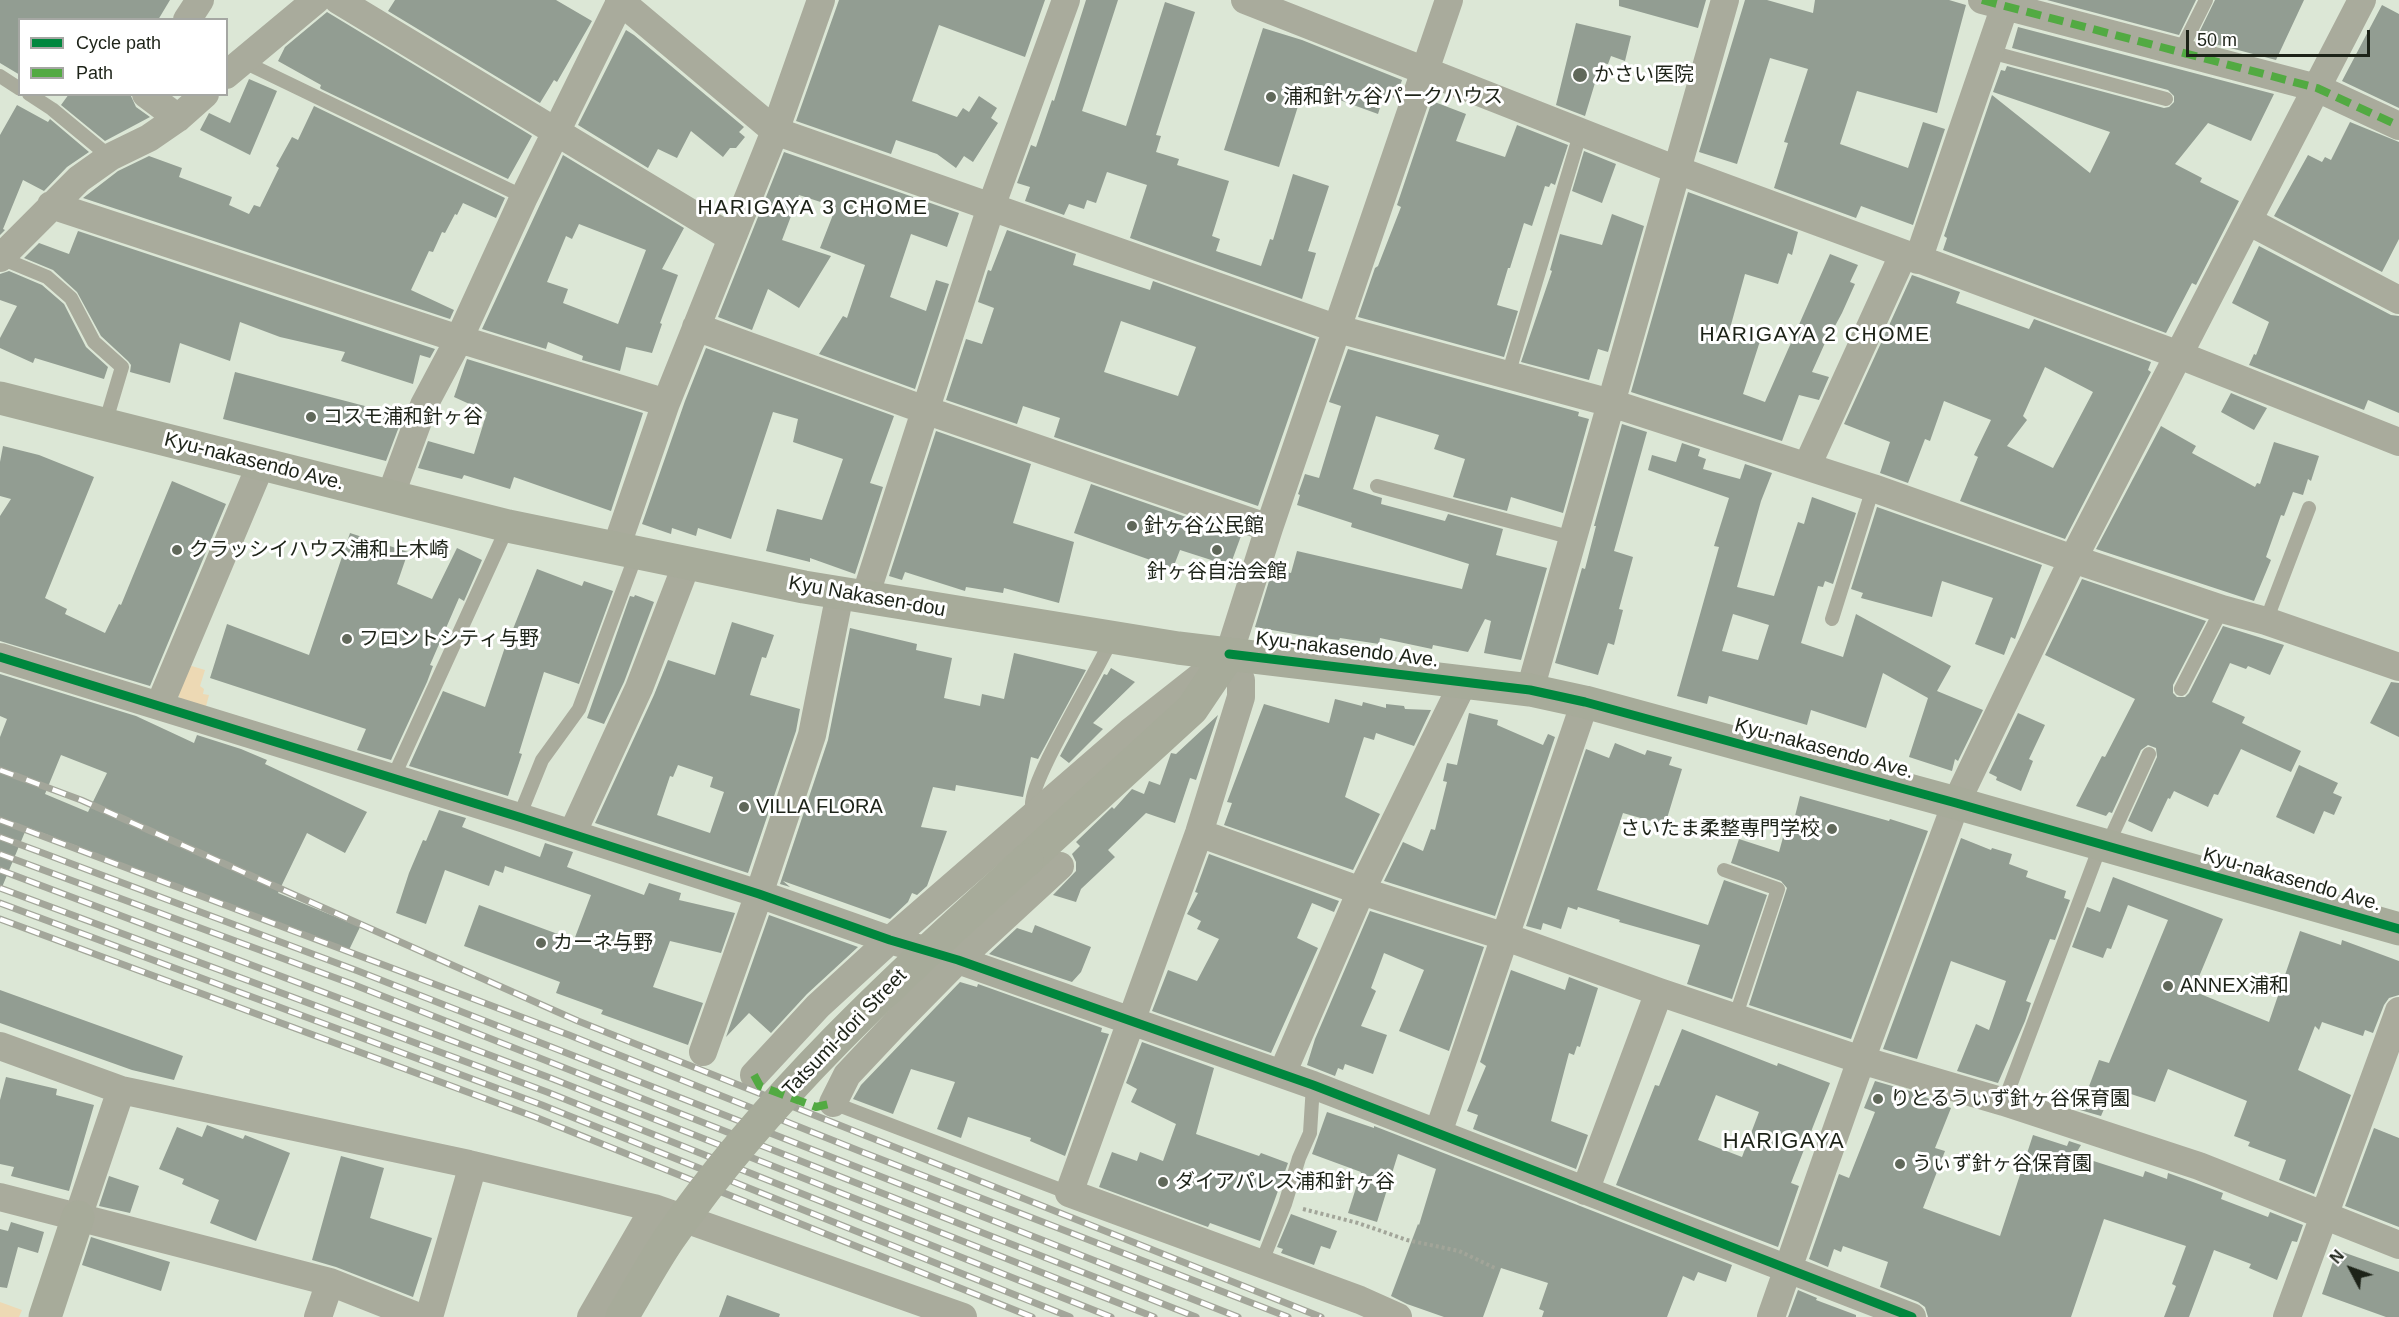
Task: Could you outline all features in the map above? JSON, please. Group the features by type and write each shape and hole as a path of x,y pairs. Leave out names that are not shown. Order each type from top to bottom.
{"main road":[{"name":"Kyu-nakasendo Ave.","path":"0,398 508,526"},
{"name":"Kyu Nakasen-dou","path":"508,526 852,595 1112,638 1229,654"},
{"name":"Kyu-nakasendo Ave.","path":"1229,654 1530,690 1584,702 1956,803 2399,929"},
{"name":"Tatsumi-dori Street","path":"622,1317 669,1239 735,1153 794,1084 906,970 1192,709 1229,654"},
{"path":"45,1317 78,1217"}],"street":[{"path":"188,18 200,0"},
{"path":"234,68 316,0"},
{"path":"338,0 732,238"},
{"path":"627,550 666,403 775,130 821,0"},
{"path":"703,1052 812,735 852,595 925,410 992,207 1066,0"},
{"path":"1245,0 1677,170 2179,355 2399,442"},
{"path":"754,1075 818,1006 890,940 1130,732 1229,654 1269,528 1449,0"},
{"path":"1530,690 1725,0"},
{"path":"1771,1317 1956,803 2073,558 2362,0"},
{"path":"390,497 423,405 459,339 524,197 620,1 775,130 1338,329 1611,403 1873,488 2399,668"},
{"path":"1807,466 1911,258 1990,52 1998,2 2317,88 2399,126"},
{"path":"149,96 178,118"},
{"path":"0,258 79,179 110,157 148,138 178,118 203,96"},
{"path":"51,205 459,339 666,403"},
{"path":"2248,221 2399,300"},
{"path":"696,327 925,410 1269,528"},
{"path":"160,704 261,464"},
{"path":"572,834 639,688 687,563"},
{"path":"1229,654 1241,680 1241,697 1199,833 1069,1193 1360,1300 1398,1317"},
{"path":"0,657 160,704 519,817 759,894 890,940 958,960 1313,1085 1912,1317"},
{"path":"1282,1074 1361,891 1463,683"},
{"path":"1438,1133 1584,702"},
{"path":"1199,833 1361,891 1506,937 1659,992 1862,1060 2004,1102 2199,1166 2399,1245"},
{"path":"833,1103 848,1075 958,960 1060,866"},
{"path":"1585,1191 1659,992"},
{"path":"2287,1317 2399,1011"},
{"path":"0,1047 121,1090 473,1165 654,1208 963,1317"},
{"path":"78,1217 121,1090"},
{"path":"429,1317 473,1165"},
{"path":"0,1197 330,1282 419,1317"},
{"path":"591,1317 654,1208"},
{"path":"318,1317 330,1282"}],"lane":[{"path":"2183,46 2206,0"},
{"path":"1990,52 2166,99"},
{"path":"234,68 524,197"},
{"path":"0,76 18,87"},
{"path":"32,96 52,109 110,157"},
{"path":"1508,375 1581,131"},
{"path":"0,258 47,277 71,298 94,342 122,367 105,425"},
{"path":"1377,486 1573,538"},
{"path":"1832,619 1873,488"},
{"path":"2266,621 2309,508"},
{"path":"393,778 508,526"},
{"path":"519,817 542,760 579,709 627,550"},
{"path":"2181,689 2222,609"},
{"path":"1038,813 1032,806 1032,796 1043,769 1103,659 1112,638"},
{"path":"2004,1102 2104,845 2149,754"},
{"path":"1724,870 1778,889 1736,1018"},
{"path":"1261,1264 1310,1133 1313,1085"},
{"path":"833,1103 1069,1193"}],"path":[{"path":"1285,1204 1358,1223 1407,1240 1459,1251 1497,1269"}],"shaded area":[{"path":"185,664 205,670 200,686 204,689 203,694 209,695 205,710 183,703 173,687"},
{"path":"0,1302 22,1310 19,1317 0,1317"}],"building":[{"path":"0,0 170,0 159,18 18,18 18,74 0,63"},
{"path":"395,0 556,0 592,21 557,82 554,80 540,103 388,11"},
{"path":"839,0 1045,0 1025,57 939,25 912,101 957,117 963,108 969,112 979,96 997,108 991,118 998,123 973,162 964,156 956,168 937,154 896,140 891,154 796,121"},
{"path":"1086,0 1118,0 1082,111 1126,126 1165,2 1195,12 1156,135 1161,136 1156,152 1179,159 1177,165 1229,181 1212,236 1220,239 1216,251 1261,266 1270,239 1273,240 1293,174 1329,186 1308,251 1316,253 1302,299 1130,238 1147,185 1107,172 1096,203 1087,200 1084,209 1069,204 1064,215 1025,201 1030,187 1017,183 1031,145 1036,147 1052,100 1054,101"},
{"path":"1619,0 1706,0 1698,28 1619,6"},
{"path":"1745,0 1767,0 1813,13 1815,0 1949,0 1966,5 1937,113 1857,91 1840,144 1908,168 1923,122 1945,129 1913,225 1861,206 1856,218 1774,188 1788,143 1784,142 1808,69 1770,58 1737,164 1699,152"},
{"path":"2047,0 2196,0 2179,35"},
{"path":"2215,0 2304,0 2276,60 2196,39"},
{"path":"2382,5 2399,14 2399,108 2342,81"},
{"path":"327,12 532,136 508,179 321,89 321,85 278,61 285,47"},
{"path":"1576,23 1631,36 1625,61 1611,56 1608,64 1601,63 1585,116 1556,105"},
{"path":"2018,27 2274,94 2251,141 2208,123 2175,164 2202,178 2200,182 2239,201 2196,285 2192,283 2166,333 1943,250 1947,238 1944,236 1992,95 2090,173 2110,132 1993,92 2001,70 2005,71 2007,66 2164,108 2174,102 2174,96 2168,90 2012,48"},
{"name":"浦和針ヶ谷パークハウス","path":"1263,28 1302,40 1402,80 1396,98 1384,95 1378,114 1304,87 1279,167 1224,150"},
{"path":"626,30 744,127 739,132 745,137 736,148 730,148 723,157 691,131 677,158 658,149 648,168 578,125"},
{"path":"249,79 277,91 250,155 200,130 209,113 230,123"},
{"path":"68,96 131,96 136,107 150,117 105,141 61,105"},
{"path":"1432,101 1466,114 1456,141 1505,157 1517,125 1568,145 1555,185 1551,183 1549,187 1545,186 1532,226 1524,223 1510,268 1508,268 1497,305 1518,311 1504,357 1358,317 1375,268 1378,266 1401,207 1397,205"},
{"path":"17,105 48,122 50,119 89,152 67,167 44,191 23,180 3,229 5,230 0,235 0,135"},
{"path":"314,106 505,198 496,218 463,203 445,233 442,232 433,252 429,251 411,290 454,310 450,319 83,198 118,171 149,156 182,168 179,177 232,197 229,205 249,214 254,205 260,207 279,168 276,166 292,137 298,140"},
{"path":"2350,122 2399,142 2399,239 2382,272 2274,216 2308,155 2322,162 2325,157 2331,160"},
{"path":"1584,151 1616,164 1602,203 1572,191"},
{"path":"784,152 959,213 947,247 911,234 890,297 926,311 936,280 949,284 915,389 819,354 843,316 847,318 865,265 820,248 836,207 799,195 782,240 831,256 799,308 768,289 752,330 718,317"},
{"path":"563,155 684,228 662,269 678,275 660,323 662,324 652,353 626,347 620,371 582,360 583,356 548,342 546,349 482,329","holes":["579,224 646,250 618,324 563,303 568,289 547,282 566,236 572,239"]},
{"path":"1688,192 1798,232 1792,255 1788,253 1778,284 1745,274 1729,332 1760,341 1743,394 1765,402 1830,254 1858,265 1850,282 1855,284 1812,372 1829,377 1819,400 1799,395 1782,441 1631,392"},
{"path":"1612,214 1644,226 1608,352 1598,349 1589,380 1521,362 1552,271 1550,270 1560,234 1602,245"},
{"path":"1007,230 1076,254 1073,265 1150,290 1153,281 1316,339 1258,506 1054,437 1060,418 1023,406 1017,424 946,400 966,339 982,344 994,308 978,302 988,270 991,271","holes":["1121,321 1196,347 1178,396 1104,372"]},
{"path":"78,231 435,349 430,358 420,355 413,384 341,361 345,352 280,337 240,322 230,361 180,343 170,383 130,372 131,365 101,336 77,292 53,270 24,258 39,243 69,254"},
{"path":"2259,246 2391,315 2399,316 2399,413 2368,400 2364,410 2249,365 2254,354 2256,355 2269,322 2232,303"},
{"path":"9,271 42,285 64,304 86,347 108,367 104,379 35,358 33,363 0,348 0,338 17,306 0,300 0,274"},
{"path":"1912,275 1960,292 1956,303 2029,329 2034,319 2151,362 2148,370 2151,372 2065,539 1960,501 1978,457 1974,455 1991,420 1944,401 1930,441 1925,439 1908,483 1880,473 1890,442 1844,424","holes":["2045,367 2093,392 2053,468 2007,446 2027,420 2023,416"]},
{"path":"706,348 894,416 870,483 883,487 855,574 810,558 810,562 766,551 777,509 822,520 843,459 793,442 798,419 773,412 731,539 698,528 696,536 672,528 671,534 642,524"},
{"path":"1348,349 1579,412 1578,416 1589,419 1563,513 1511,497 1507,511 1453,497 1465,459 1434,449 1439,435 1376,416 1353,489 1382,498 1381,504 1445,521 1448,514 1503,529 1496,555 1547,568 1521,660 1484,653 1491,621 1485,619 1468,652 1433,645 1432,649 1380,638 1379,644 1300,635 1255,627 1273,568 1291,573 1297,551 1462,589 1469,564 1351,527 1352,523 1297,505 1305,474 1319,478 1341,406 1329,402"},
{"path":"467,359 643,413 611,511 514,477 510,489 464,475 462,479 418,468 428,441 474,454 487,412 454,397"},
{"name":"コスモ浦和針ヶ谷","path":"235,372 403,416 386,461 223,419"},
{"path":"2231,393 2267,408 2254,430 2221,412"},
{"path":"1622,424 1647,432 1614,551 1633,557 1619,609 1623,610 1614,645 1608,643 1598,675 1555,663 1582,568 1585,569 1596,526 1594,526"},
{"path":"2161,426 2196,446 2192,453 2255,487 2257,483 2260,484 2274,442 2319,456 2311,481 2308,479 2303,495 2293,492 2284,516 2281,515 2266,557 2271,560 2254,601 2096,549"},
{"path":"936,431 1031,464 1013,523 1074,542 1059,603 1004,588 1003,593 966,587 965,591 905,572 902,580 889,576"},
{"path":"1682,443 1700,449 1698,456 1706,459 1703,469 1740,479 1745,464 1772,473 1761,501 1737,587 1774,596 1798,522 1804,524 1812,497 1856,513 1833,584 1825,581 1823,587 1818,586 1801,643 1843,657 1856,614 1951,666 1937,691 1983,710 1958,761 1955,759 1952,771 1909,757 1928,698 1883,673 1866,728 1811,710 1807,725 1709,696 1707,704 1677,696 1719,547 1714,546 1729,498 1648,470 1652,455 1676,462","holes":["1733,614 1769,625 1758,660 1722,651"]},
{"path":"3,446 39,455 94,477 45,598 67,609 65,614 105,633 119,604 121,605 172,481 226,504 150,686 0,641 0,516 11,499 0,496 0,462"},
{"name":"針ヶ谷公民館","path":"1091,484 1241,536 1230,566 1180,550 1173,568 1074,533"},
{"path":"1877,507 2042,565 2015,639 2011,637 2004,655 1975,644 1993,598 1942,581 1932,617 1861,598 1863,593 1851,589"},
{"path":"350,533 408,552 397,584 432,599 457,548 482,560 464,601 459,598 430,665 433,666 427,682 391,760 357,750 366,729 210,678 227,624 309,655"},
{"path":"537,569 582,586 584,581 613,591 579,684 544,672 508,796 409,766 443,691 485,707 511,629 513,629"},
{"path":"2082,579 2206,621 2173,685 2173,693 2177,697 2185,697 2189,693 2223,626 2284,645 2270,675 2248,666 2246,669 2230,663 2212,702 2245,717 2242,723 2301,751 2291,772 2241,749 2218,795 2214,794 2208,807 2174,791 2170,799 2168,798 2152,832 2128,821 2157,757 2156,748 2148,745 2141,750 2112,813 2109,812 2106,816 2076,806 2135,699 2045,655"},
{"path":"635,595 654,602 624,682 604,724 587,718 630,596"},
{"path":"732,622 774,635 766,658 762,657 750,695 800,709 796,731 748,873 595,823 668,660 715,675","holes":["678,765 713,777 710,787 724,792 710,833 657,815 670,776 673,777"]},
{"path":"850,628 917,644 916,650 952,658 944,698 980,706 982,694 1004,699 1014,653 1086,670 1038,759 1031,757 1023,797 956,785 955,791 933,787 921,827 947,831 927,886 917,895 912,893 908,902 890,919 783,881 790,887 780,884 828,740"},
{"path":"1111,668 1135,682 1093,723 1103,729 1069,763 1060,756 1104,674 1107,675"},
{"path":"0,674 136,716 194,743 197,735 241,749 267,760 265,764 367,812 345,853 307,833 278,893 360,927 349,950 27,827 0,892 0,737 7,719 0,716","holes":["61,755 107,773 88,812 45,794"]},
{"path":"2391,682 2399,683 2399,737 2370,723"},
{"path":"1335,699 1362,706 1363,702 1386,708 1386,704 1404,706 1405,709 1431,710 1414,746 1376,733 1374,740 1364,737 1345,797 1380,814 1353,870 1224,825 1232,803 1227,802 1264,704 1329,723"},
{"path":"1469,713 1498,720 1497,725 1543,745 1548,734 1555,737 1495,916 1384,881 1403,842 1423,851 1431,829 1435,830 1447,782 1443,781 1447,763 1457,765"},
{"path":"2018,713 2045,725 2029,759 2033,761 2021,791 1996,780 1997,777 1989,773"},
{"path":"1218,715 1196,780 1190,778 1175,823 1146,813 1108,850 1115,857 1081,889 1076,902 1053,895 1076,871 1076,862 1072,854 1080,846 1076,842 1112,807 1114,809 1132,789 1144,794 1149,781 1160,785 1171,753 1176,754"},
{"path":"1615,743 1645,755 1647,750 1672,757 1669,765 1682,769 1665,825 1623,813 1597,890 1708,925 1724,880 1767,895 1732,999 1687,984 1700,945 1619,922 1620,920 1578,907 1577,910 1568,907 1561,929 1543,923 1541,930 1526,926 1586,749 1609,758"},
{"path":"2299,765 2338,783 2333,793 2342,797 2334,815 2324,811 2314,834 2276,817"},
{"path":"1800,796 1928,831 1851,1039 1749,1005 1787,888 1781,881 1731,863 1739,839 1779,852 1788,819 1794,820"},
{"path":"439,810 466,818 462,827 540,857 545,843 573,852 567,867 644,895 649,883 681,893 679,900 735,913 721,953 670,941 653,987 703,1003 688,1045 601,1014 603,1010 556,993 560,982 464,946 479,905 574,940 591,895 505,866 503,873 495,870 489,886 445,870 426,924 396,913 409,873"},
{"path":"1961,838 1991,850 1992,848 2012,854 2009,864 2028,871 2026,877 2066,891 2064,898 2070,900 2055,940 2050,939 2026,1001 2031,1003 2025,1021 1998,1083 1957,1071 1976,1024 1989,1030 2006,981 1951,961 1917,1059 1883,1049"},
{"path":"1209,854 1339,901 1334,912 1312,903 1297,938 1318,948 1271,1053 1152,1011 1168,970 1197,981 1219,939 1197,929 1201,921 1187,914 1198,893 1195,892"},
{"path":"2113,877 2223,919 2193,991 2269,1022 2300,931 2341,945 2342,940 2399,961 2399,995 2389,998 2384,1005 2373,1033 2365,1030 2363,1036 2322,1022 2319,1030 2315,1026 2298,1070 2351,1095 2314,1194 2279,1180 2286,1160 2248,1146 2250,1142 2234,1136 2247,1101 2168,1069 2155,1102 2113,1088 2101,1116 2080,1110 2099,1060 2109,1063 2168,920 2128,905 2111,949 2107,948 2103,958 2072,947 2087,907 2100,912"},
{"path":"1370,911 1484,947 1449,1051 1399,1031 1424,970 1384,953 1371,988 1376,991 1361,1026 1387,1035 1373,1074 1345,1064 1343,1070 1338,1068 1335,1076 1307,1065 1315,1039"},
{"path":"769,915 858,947 807,994 771,1033 749,1013 726,1037"},
{"path":"1035,925 1091,947 1081,972 1072,982 989,954 1017,928 1032,933"},
{"path":"1511,970 1565,990 1569,977 1598,988 1580,1047 1577,1046 1574,1055 1569,1053 1551,1121 1588,1135 1576,1169 1473,1129 1478,1115 1467,1111 1486,1066 1480,1062"},
{"path":"960,982 977,987 978,984 1102,1028 1101,1032 1109,1034 1065,1156 1030,1141 1031,1138 968,1117 961,1138 937,1129 955,1082 911,1069 893,1114 853,1099 861,1085"},
{"path":"0,990 183,1056 174,1080 132,1070 0,1023"},
{"path":"1682,1029 1777,1066 1778,1063 1830,1083 1791,1183 1799,1186 1778,1247 1616,1185 1655,1085 1659,1086","holes":["1716,1095 1759,1112 1742,1157 1698,1140"]},
{"path":"1142,1042 1214,1068 1196,1134 1259,1156 1261,1153 1288,1163 1260,1241 1210,1223 1208,1227 1099,1187 1112,1152 1137,1161 1140,1152 1163,1161 1176,1124 1131,1102 1137,1089 1126,1083"},
{"path":"6,1077 57,1089 56,1095 94,1105 69,1191 11,1176 14,1167 0,1164 0,1100"},
{"path":"1875,1081 1913,1092 1951,1108 1935,1148 1945,1151 1923,1208 2000,1236 2033,1135 2067,1146 2069,1141 2081,1145 2075,1155 2143,1177 2145,1171 2167,1179 2168,1173 2223,1193 2221,1199 2268,1217 2270,1212 2303,1225 2297,1242 2292,1241 2277,1280 2249,1268 2251,1264 2214,1250 2189,1317 2164,1317 2176,1286 2172,1284 2186,1246 2104,1219 2071,1317 1928,1317 1925,1307 1918,1302 1880,1287 1888,1262 1843,1246 1841,1252 1834,1249 1828,1267 1809,1259 1839,1174 1849,1178 1875,1112 1864,1108"},
{"path":"1327,1112 1374,1128 1374,1126 1732,1265 1726,1282 1698,1272 1694,1281 1683,1276 1667,1317 1542,1317 1544,1311 1539,1309 1548,1283 1501,1268 1483,1317 1444,1317 1407,1304 1391,1296 1419,1225 1436,1169 1398,1154 1377,1222 1348,1213 1361,1172 1312,1154"},
{"path":"207,1125 243,1139 245,1135 290,1153 256,1241 210,1223 219,1200 182,1184 184,1179 159,1169 177,1127 202,1137"},
{"path":"2374,1128 2399,1138 2399,1227 2345,1206"},
{"path":"341,1156 384,1168 370,1218 432,1238 413,1297 312,1260"},
{"path":"109,1176 139,1186 130,1213 99,1206"},
{"path":"1291,1214 1337,1231 1330,1249 1321,1246 1314,1265 1281,1253 1283,1249 1277,1247"},
{"path":"11,1222 44,1232 38,1253 18,1247 7,1288 0,1287 0,1229 8,1231"},
{"path":"91,1237 170,1262 161,1291 82,1265"},
{"path":"2337,1250 2399,1272 2399,1317 2386,1317 2322,1294"},
{"path":"1798,1290 1817,1298 1816,1300 1856,1315 1856,1317 1788,1317"},
{"path":"727,1295 780,1314 779,1317 719,1317"}],"railway":[{"path":"0,770 81,800 578,1021 1321,1317"},
{"path":"0,820 569,1035 862,1152 1288,1317"},
{"path":"0,837 358,971 1238,1317"},
{"path":"0,854 352,984 1196,1317"},
{"path":"0,870 553,1079 1154,1317"},
{"path":"0,888 547,1092 1111,1317"},
{"path":"0,903 542,1105 1070,1317"},
{"path":"0,919 535,1117 1032,1317"}],"marked path":[{"path":"1982,0 2317,88 2399,126"},
{"path":"754,1075 760,1086 816,1107 833,1103"}],"cycle path":[{"path":"1229,654 1530,690 1585,702 1956,803 2399,929"},
{"path":"0,657 519,817 759,894 890,940 958,960 1313,1085 1912,1317"}],"place":[{"name":"かさい医院","path":"1580,75"},
{"name":"浦和針ヶ谷パークハウス","path":"1271,97"},
{"name":"コスモ浦和針ヶ谷","path":"311,417"},
{"name":"針ヶ谷公民館","path":"1132,526"},
{"name":"クラッシイハウス浦和上木崎","path":"177,550"},
{"name":"針ヶ谷自治会館","path":"1217,550"},
{"name":"フロントシティ与野","path":"347,639"},
{"name":"VILLA FLORA","path":"744,807"},
{"name":"さいたま柔整専門学校","path":"1832,829"},
{"name":"カーネ与野","path":"541,943"},
{"name":"ANNEX浦和","path":"2168,986"},
{"name":"りとるうぃず針ヶ谷保育園","path":"1878,1099"},
{"name":"うぃず針ヶ谷保育園","path":"1900,1164"},
{"name":"ダイアパレス浦和針ヶ谷","path":"1163,1182"}],"district":[{"name":"HARIGAYA 3 CHOME","path":"813,208"},
{"name":"HARIGAYA 2 CHOME","path":"1815,335"},
{"name":"HARIGAYA","path":"1784,1142"}]}
